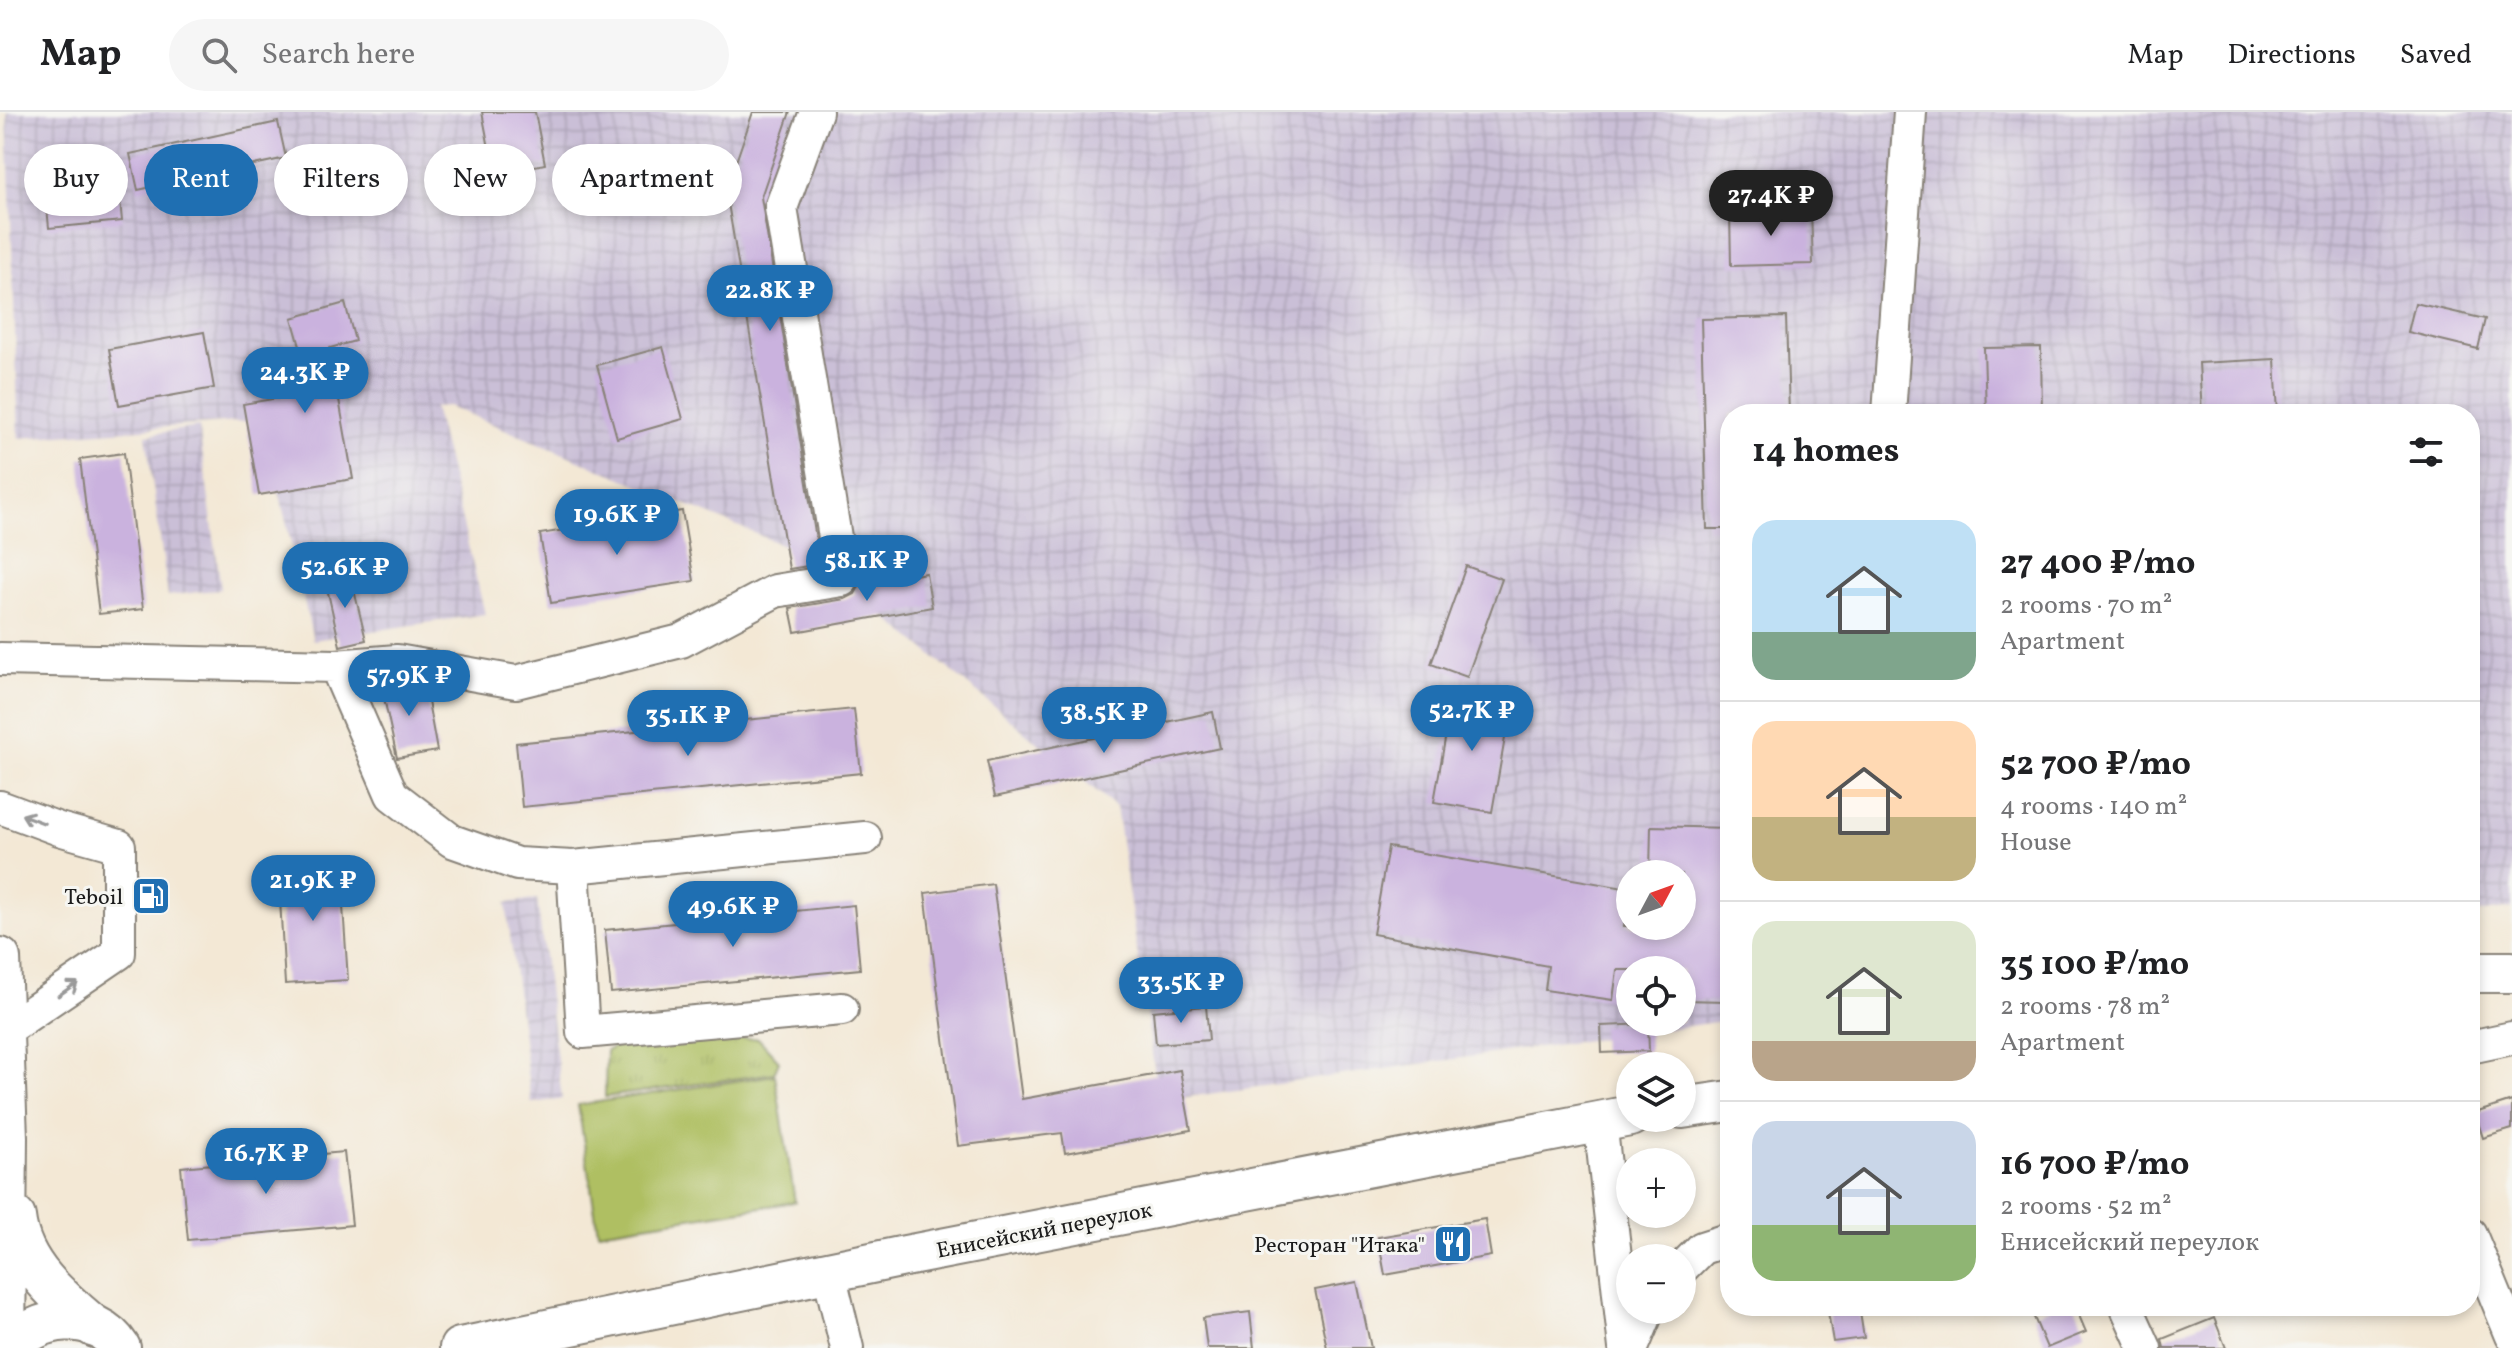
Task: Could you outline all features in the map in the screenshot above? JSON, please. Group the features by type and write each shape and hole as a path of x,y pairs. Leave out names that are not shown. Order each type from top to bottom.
{"main road":[{"path":"0,958 7,1137 5,1348"},
{"path":"2480,972 2512,972"},
{"path":"1696,1106 1720,1102"},
{"name":"Енисейский переулок","path":"460,1348 1615,1118"},
{"path":"7,1137 17,1229 31,1262 58,1296 114,1341"},
{"path":"11,1348 20,1336 43,1323 70,1320 114,1341"}],"street":[{"path":"0,659 336,666 397,661 516,682 681,641 775,591 842,580 781,208 816,112"},
{"path":"1890,404 1910,112"},
{"path":"336,666 392,795 452,841 517,864 573,867 865,838"},
{"path":"0,807 59,829 119,846 119,953 3,1032"},
{"path":"573,867 583,1032 842,1009"},
{"path":"2480,1045 2512,1038"},
{"path":"1615,1118 1625,1348"},
{"path":"1696,1254 1702,1248 1720,1242"},
{"path":"2480,1258 2512,1336"},
{"path":"829,1273 847,1348"},
{"path":"2131,1316 2145,1348"},
{"path":"1632,1348 1642,1324"}],"shaded area":[{"path":"7,112 2512,112 2512,908 2480,913 2480,404 1720,404 1720,1021 1696,1025 1696,956 1616,956 1617,1036 1159,1101 1116,807 814,558 449,406 434,407 485,614 313,640 263,420 19,438"},
{"path":"199,427 221,589 168,596 146,435"},
{"path":"537,899 562,1099 531,1103 506,903"}],"green space":[{"path":"758,1038 779,1061 774,1073 605,1097 606,1051 618,1045"},
{"path":"775,1075 795,1202 598,1232 578,1105"}],"building":[{"path":"482,112 535,112 545,164 536,166 536,144 488,144"},
{"path":"753,112 790,112 761,197 820,564 789,569 730,216 742,216 742,144"},
{"path":"278,122 283,144 274,144 274,161 258,164 258,144 176,144"},
{"path":"144,151 144,189 138,190 130,154"},
{"path":"1811,210 1813,264 1731,266 1730,212"},
{"path":"48,216 122,216 122,221 49,228"},
{"path":"345,303 355,341 330,348 353,479 259,495 243,404 313,392 292,318"},
{"path":"2415,303 2485,319 2478,349 2408,332"},
{"path":"1786,317 1789,404 1720,404 1720,529 1707,529 1701,319"},
{"path":"204,332 214,388 119,405 109,349"},
{"path":"663,347 683,419 617,438 597,365"},
{"path":"2041,347 2042,404 1986,404 1984,348"},
{"path":"2275,359 2277,404 2201,404 2199,363"},
{"path":"124,453 143,609 99,614 80,459"},
{"path":"682,511 694,581 551,603 540,534"},
{"path":"1466,566 1502,579 1467,677 1431,664"},
{"path":"350,573 366,640 340,646 325,579"},
{"path":"926,573 932,607 795,632 790,608 845,599 855,594 860,585"},
{"path":"400,681 425,685 437,751 397,758 381,684"},
{"path":"1453,694 1511,704 1492,812 1434,802"},
{"path":"854,709 861,773 522,807 516,743"},
{"path":"1213,712 1220,748 995,797 987,761"},
{"path":"1651,826 1720,828 1720,1001 1696,1000 1696,956 1616,956 1613,1000 1545,990 1548,966 1373,934 1388,847 1616,887 1616,940 1696,940 1696,860 1650,860"},
{"path":"340,862 348,980 285,984 278,866"},
{"path":"993,884 1022,1099 1180,1070 1191,1130 1065,1153 1062,1133 958,1146 925,893"},
{"path":"854,905 860,969 611,993 605,930"},
{"path":"1206,1006 1209,1040 1156,1044 1153,1011"},
{"path":"1616,1025 1616,1036 1648,1036 1649,1051 1602,1053 1601,1026"},
{"path":"2512,1101 2512,1129 2483,1138 2480,1111"},
{"path":"344,1152 352,1225 188,1240 181,1167"},
{"path":"1485,1219 1491,1256 1385,1275 1378,1237"},
{"path":"1357,1282 1371,1348 1327,1348 1315,1290"},
{"path":"1250,1312 1254,1348 1207,1348 1203,1318"},
{"path":"1829,1316 1861,1316 1864,1338 1833,1342"},
{"path":"2033,1316 2079,1316 2086,1332 2047,1348"},
{"path":"2214,1318 2226,1348 2164,1348 2162,1339"}],"place":[{"name":"Teboil","path":"151,896"},
{"name":"Ресторан \"Итака\"","path":"1453,1244"}]}
